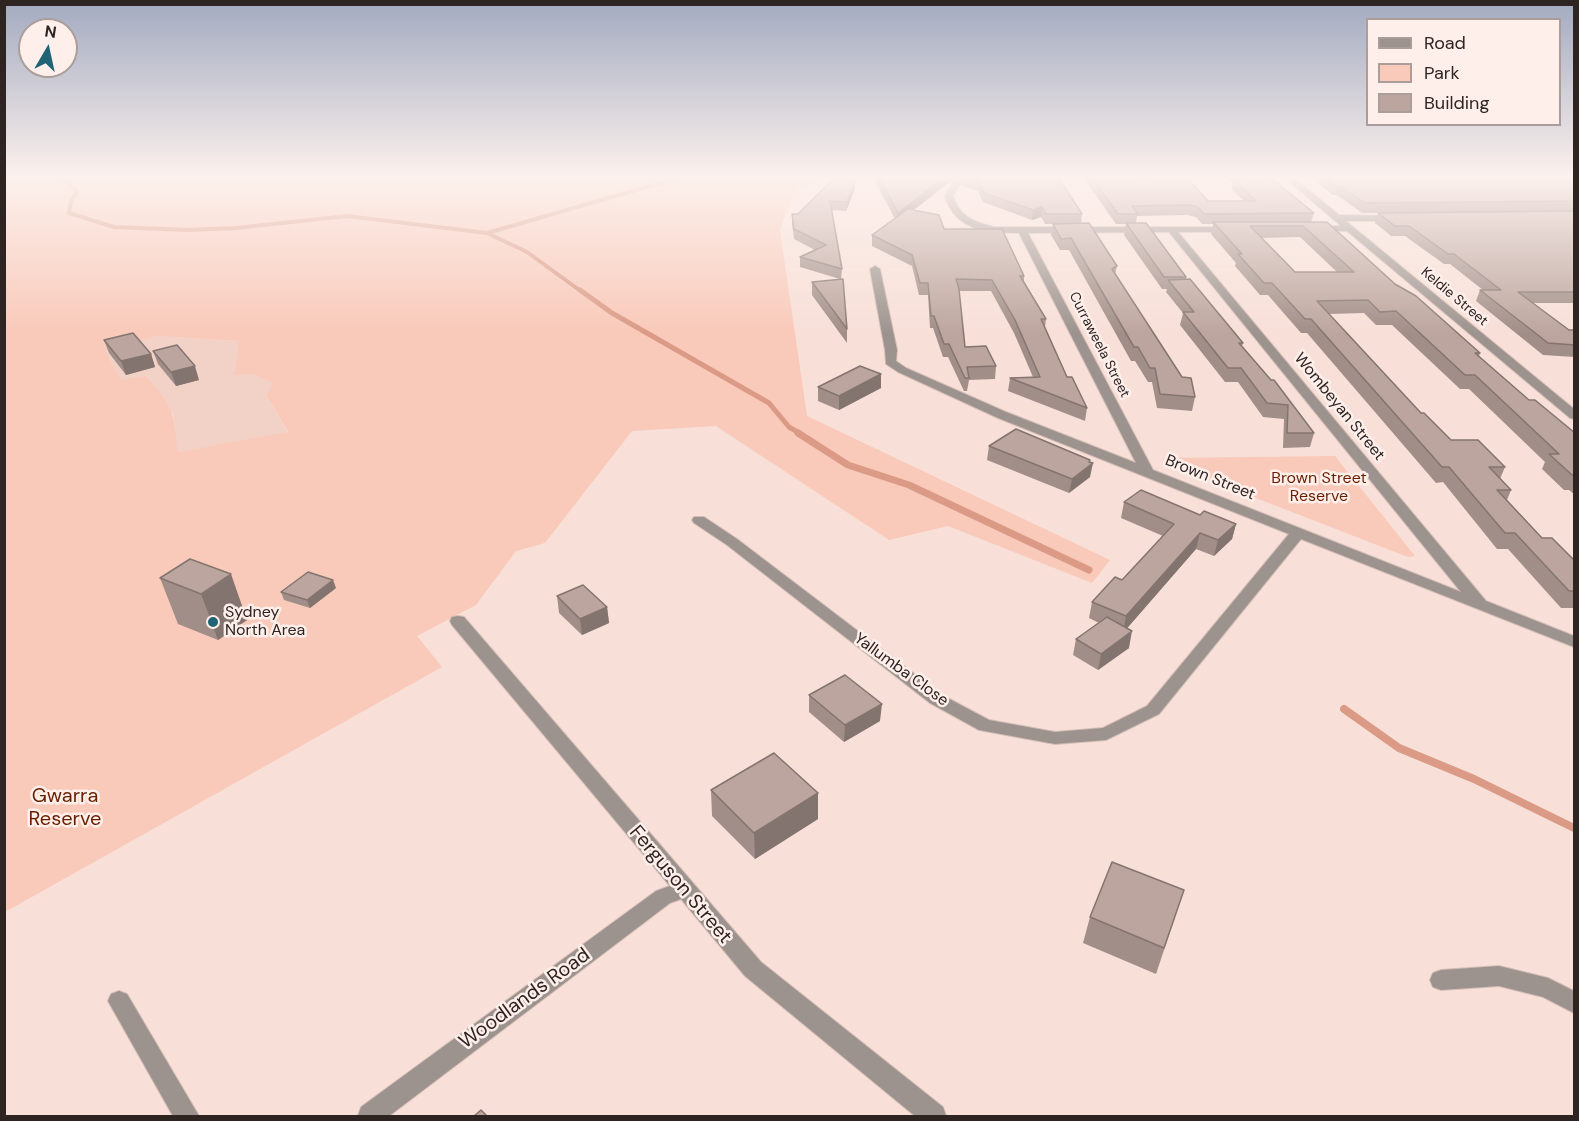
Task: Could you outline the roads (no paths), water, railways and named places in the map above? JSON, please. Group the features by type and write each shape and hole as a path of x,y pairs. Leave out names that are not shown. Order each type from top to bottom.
{"street":[{"path":"991,229 1225,229"},
{"name":"Keldie Street","path":"1352,229 1575,415"},
{"name":"Wombeyan Street","path":"1173,230 1480,605"},
{"name":"Curraweela Street","path":"1023,231 1147,472"},
{"name":"Brown Street","path":"875,269 891,350 890,362 902,370 1002,415 1575,642"},
{"name":"Yallumba Close","path":"699,520 732,542 936,699 985,726 1054,738 1106,734 1153,710 1298,533"},
{"name":"Ferguson Street","path":"458,621 753,969 934,1116"},
{"name":"Woodlands Road","path":"370,1116 663,897 684,890"},
{"path":"1441,980 1499,976 1548,988 1575,1003"},
{"path":"119,1001 187,1116"}],"waterway":[{"path":"171,229 204,229"},
{"path":"457,229 487,233"},
{"path":"487,233 500,229"},
{"path":"487,233 527,252 582,292"},
{"path":"580,290 612,313 769,403 789,427 801,434"},
{"path":"798,433 848,465 909,485 1089,570"},
{"path":"1344,709 1399,748 1474,779 1574,828"}],"place":[{"name":"Sydney North Area","path":"213,622"}],"park label":[{"name":"Brown Street Reserve","path":"1319,488"},
{"name":"Gwarra Reserve","path":"65,808"}]}
